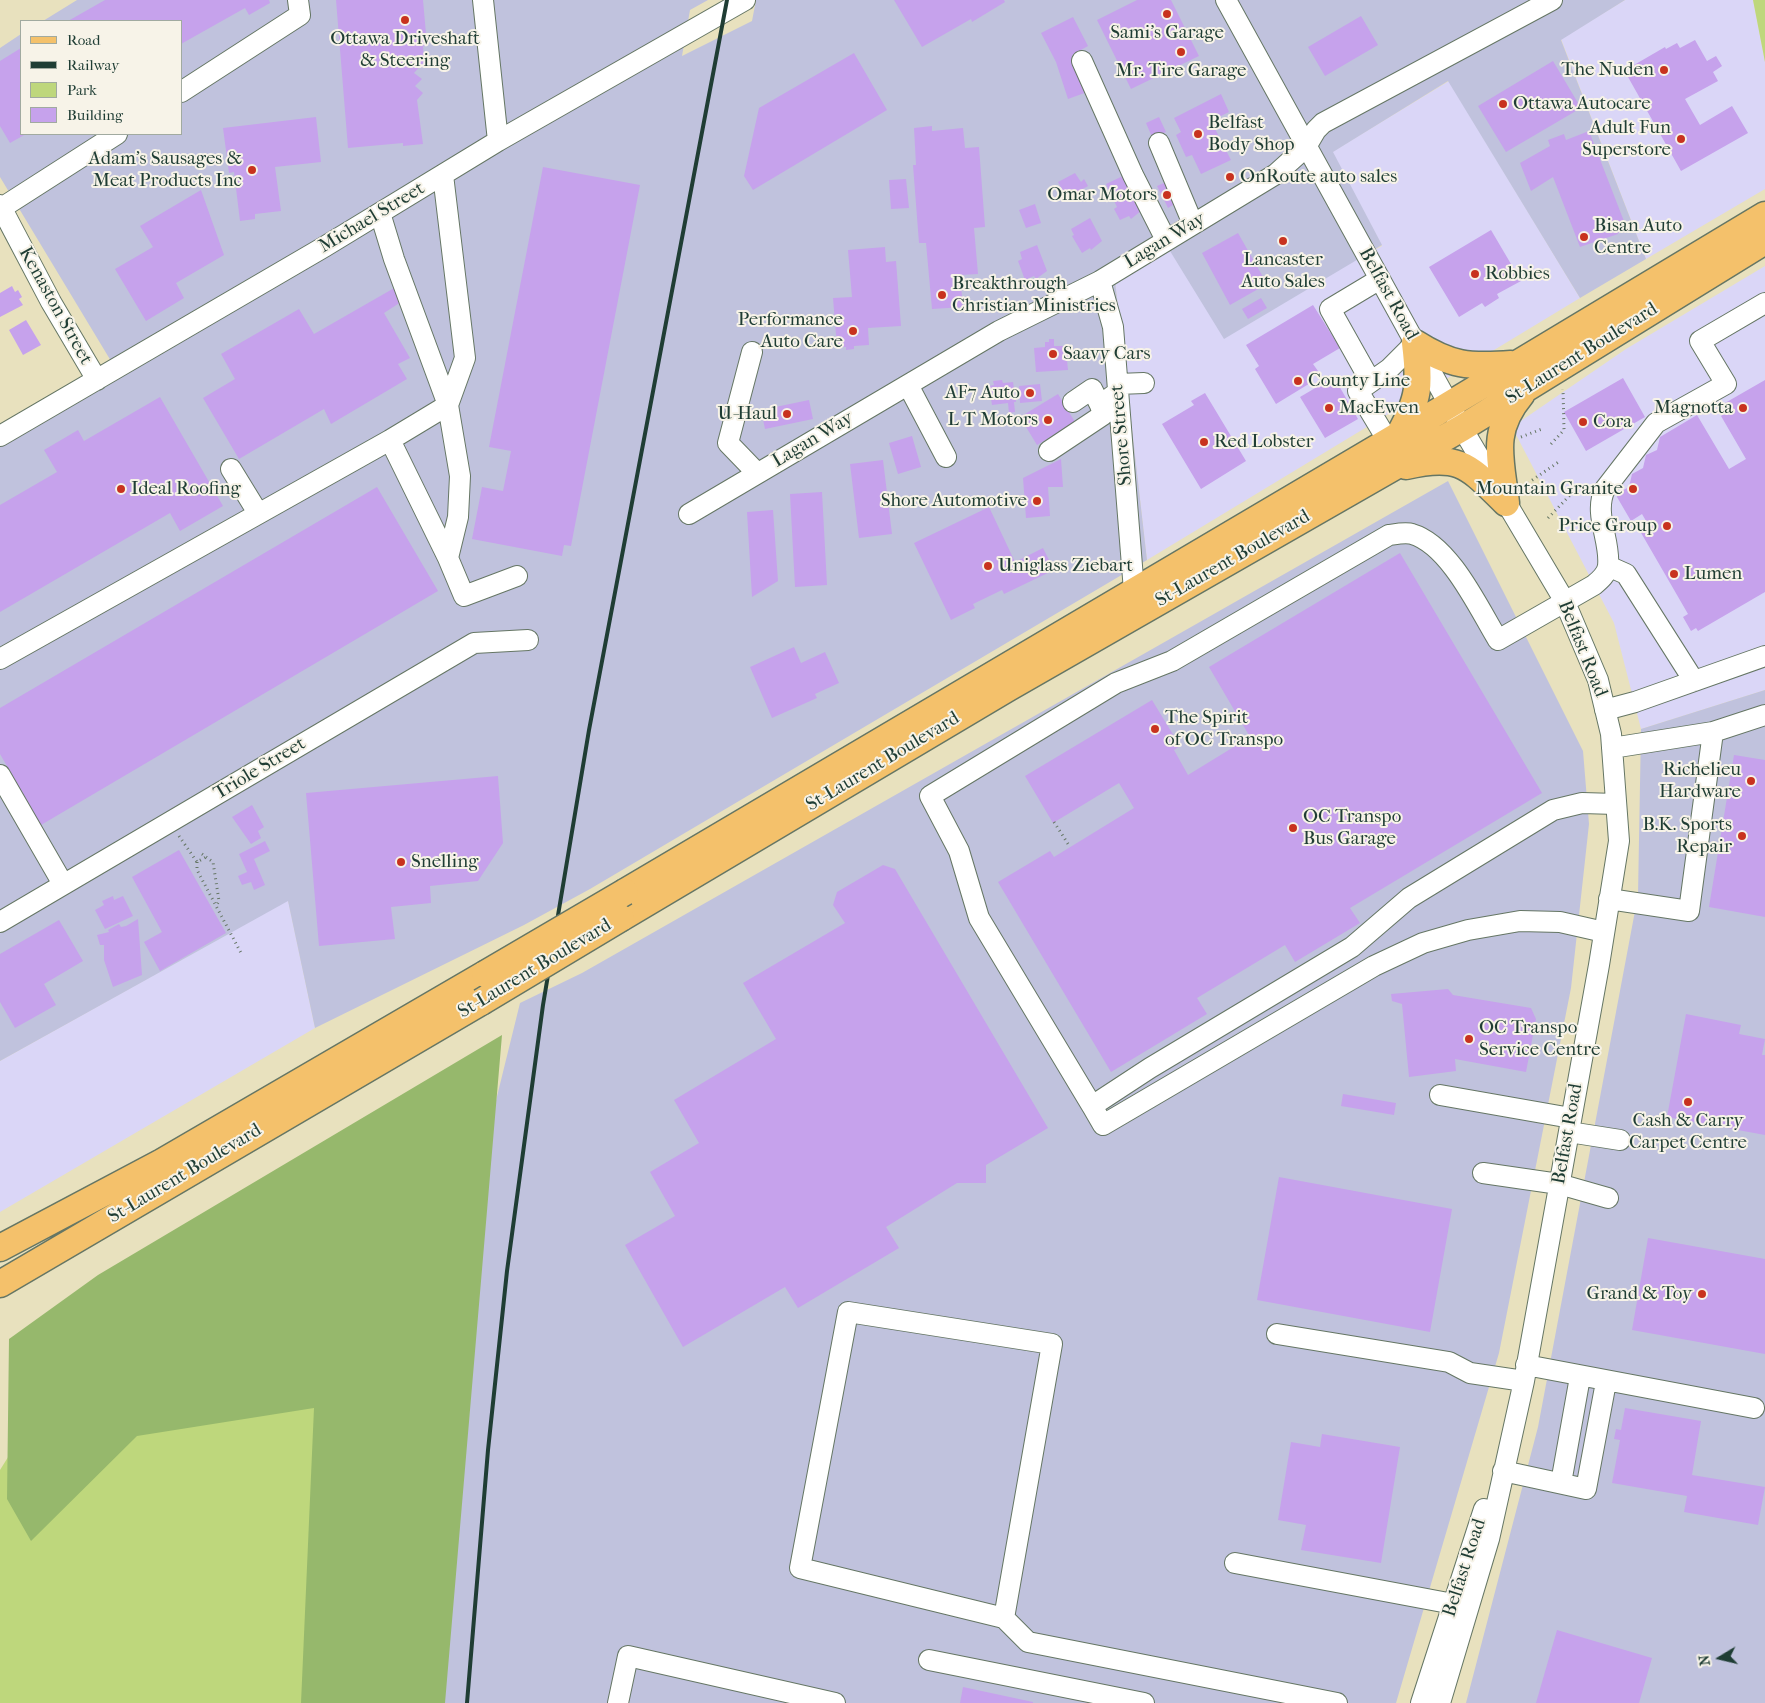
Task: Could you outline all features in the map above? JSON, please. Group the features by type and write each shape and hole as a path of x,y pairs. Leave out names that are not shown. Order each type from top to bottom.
{"main road":[{"name":"St-Laurent Boulevard","path":"0,1248 162,1162 485,974 1393,438 1765,215"},
{"name":"St-Laurent Boulevard","path":"0,1284 481,1002 1008,688 1462,428 1765,241"},
{"path":"1415,343 1437,357 1460,364 1483,366 1514,364"},
{"path":"1393,438 1414,409 1417,398 1415,343"},
{"path":"1506,503 1501,432 1508,412 1526,390"},
{"path":"1388,470 1426,461 1453,462 1472,470 1506,503"}],"street":[{"path":"182,91 300,16 298,0"},
{"path":"483,0 498,141"},
{"name":"Michael Street","path":"0,436 380,213 498,141 744,0"},
{"name":"Belfast Road","path":"1226,0 1462,428 1564,600 1598,680 1612,748 1619,841 1570,1125 1525,1373 1510,1434 1461,1605 1440,1703"},
{"name":"Lagan Way","path":"689,514 999,331 1100,281 1276,174 1306,147 1316,130 1323,123 1552,0"},
{"path":"1082,61 1133,175 1166,240"},
{"path":"1,208 115,135"},
{"path":"1159,143 1192,224"},
{"path":"0,659 390,440 448,405 465,358 443,175"},
{"name":"Kenaston Street","path":"1,208 51,302 97,380"},
{"path":"380,213 394,259 448,405 460,476 458,517 448,558"},
{"path":"1371,382 1330,309 1380,279"},
{"name":"Shore Street","path":"1100,281 1113,327 1134,591"},
{"path":"1604,932 1560,922 1520,921 1468,930 1423,943 1374,966 1103,1125 979,918 959,851 930,796 1116,683 1172,661 1389,534 1411,534 1426,540 1443,556 1461,579 1498,640 1564,600 1594,585 1604,576 1608,566 1601,510 1601,498 1605,489 1656,423 1726,384 1700,340 1765,303"},
{"path":"1393,438 1358,391 1389,369 1415,343"},
{"path":"752,352 728,443 757,473"},
{"path":"1100,405 1119,388 1144,384"},
{"path":"908,385 946,457"},
{"path":"1048,451 1103,415 1092,389 1074,402"},
{"path":"390,440 448,558 464,596 517,576"},
{"path":"231,469 258,513"},
{"path":"1608,566 1626,574 1694,681"},
{"name":"Triole Street","path":"0,922 474,643 528,640"},
{"path":"1605,710 1635,702 1765,656"},
{"path":"1612,748 1713,732 1765,715"},
{"path":"1610,899 1689,911 1713,732"},
{"path":"0,775 63,884"},
{"path":"1092,1106 1150,1068 1352,947 1409,898 1553,810 1582,802 1616,804"},
{"path":"1440,1095 1570,1125 1620,1140"},
{"path":"1483,1173 1559,1184 1608,1198"},
{"path":"1004,1618 1052,1344 848,1312 800,1568 1004,1618 1028,1642 1337,1703"},
{"path":"1277,1334 1449,1362 1470,1373 1525,1373 1580,1377 1754,1408"},
{"path":"1561,1483 1580,1377"},
{"path":"1503,1471 1586,1489 1606,1382"},
{"name":"Belfast Road","path":"1421,1703 1489,1539 1510,1434"},
{"path":"1235,1563 1461,1605"},
{"path":"618,1703 628,1656 835,1703"},
{"path":"929,1660 1144,1703"}],"path":[{"path":"1551,444 1564,430 1563,381"},
{"path":"1514,435 1522,438 1542,429"},
{"path":"1528,483 1560,461"},
{"path":"1548,518 1576,489"},
{"path":"170,822 197,862 197,870 241,953"},
{"path":"1054,822 1070,847"},
{"path":"202,854 213,862 219,901 216,906"},
{"path":"197,862 206,857"}],"shaded area":[{"path":"77,0 708,0 690,10 682,56 752,21 756,0 1625,0 1561,40 1646,259 1580,298 1448,81 1333,152 1382,245 1224,339 1170,251 1115,281 1147,560 590,889 524,925 315,1028 288,901 0,1061 0,446 120,376 0,177 0,48 20,35 20,135 182,135 182,20 45,20"},
{"path":"1625,0 1753,0 1765,62 1765,189 1646,259 1561,39"},
{"path":"1449,81 1580,298 1147,560 1115,281 1170,251 1349,263 1382,246 1332,152"},
{"path":"1765,266 1765,690 1641,729 1614,623 1512,427 1626,349"},
{"path":"1448,481 1583,751 1589,824 1571,988 1499,1353 1396,1703 432,1703 487,1137 520,1003 582,973"},
{"path":"1765,690 1765,1703 1466,1703 1538,1427 1638,895 1641,729"},
{"path":"288,900 315,1028 0,1212 0,1061"}],"green space":[{"path":"1753,0 1765,0 1765,62"},
{"path":"502,1035 445,1703 301,1703 314,1408 137,1436 31,1541 7,1499 9,1339 98,1275"},
{"path":"349,1168 424,1703 0,1703 0,1470 20,1438"}],"building":[{"path":"105,0 269,0 270,3 249,15 245,8 182,43 182,20 70,20"},
{"path":"336,0 423,0 427,45 423,46 424,62 414,73 422,79 415,86 423,93 417,100 423,144 403,146 403,143 348,148"},
{"path":"894,0 1004,0 1005,2 972,22 971,19 922,47"},
{"path":"1137,0 1171,0 1199,56 1131,89 1097,20"},
{"path":"1361,16 1378,45 1325,76 1308,47"},
{"path":"1073,17 1088,46 1072,55 1090,91 1068,99 1056,62 1041,33"},
{"path":"1695,40 1707,61 1716,56 1722,66 1713,72 1718,81 1685,99 1700,125 1732,106 1748,133 1681,171 1628,77 1638,72 1634,65 1665,47 1666,49 1677,43 1680,48"},
{"path":"20,49 20,135 24,135 10,143 0,126 0,61"},
{"path":"854,53 887,110 753,190 744,176 759,108"},
{"path":"1553,61 1581,108 1506,152 1478,106"},
{"name":"Belfast Body Shop","path":"1221,94 1229,112 1211,121 1231,160 1201,174 1192,155 1186,157 1176,135 1181,132 1174,118"},
{"name":"Adam's Sausages & Meat Products Inc","path":"316,117 321,162 275,167 281,211 255,214 255,219 240,221 234,172 229,173 223,128"},
{"path":"1159,117 1166,132 1152,137 1146,123"},
{"path":"932,126 932,131 963,128 965,148 979,147 985,227 974,228 978,274 960,275 963,307 932,309 926,243 919,243 913,165 916,165 914,128"},
{"path":"1589,131 1627,229 1580,247 1553,177 1531,191 1520,163 1550,146 1548,140 1564,134 1566,140"},
{"path":"543,167 640,185 571,546 564,545 562,556 472,539 482,487 503,491 511,451 489,447"},
{"path":"1075,173 1081,182 1084,179 1088,186 1067,198 1058,182"},
{"path":"1125,175 1142,210 1131,219 1129,216 1120,220 1114,209 1117,207 1106,184"},
{"path":"906,179 909,208 891,209 889,180"},
{"name":"Omar Motors","path":"1166,182 1176,203 1168,208 1157,186"},
{"path":"201,190 224,255 176,283 184,298 146,321 115,269 153,247 140,226"},
{"path":"1035,204 1041,223 1026,228 1019,210"},
{"path":"1090,218 1102,241 1091,250 1090,248 1082,253 1072,236 1074,235 1071,229"},
{"name":"Robbies","path":"1491,230 1521,281 1497,294 1499,298 1485,307 1482,303 1459,317 1429,267"},
{"path":"1238,233 1267,284 1230,305 1202,253"},
{"path":"1037,245 1047,271 1036,279 1034,276 1025,280 1018,261 1022,259 1020,252"},
{"path":"885,247 886,262 896,261 901,326 868,328 869,345 854,346 854,349 846,350 846,347 837,347 833,298 852,297 848,250"},
{"path":"12,286 15,292 18,290 22,297 19,299 23,305 0,317 0,293"},
{"name":"Ideal Roofing","path":"396,287 404,300 384,313 410,358 398,364 407,379 331,424 324,409 239,459 203,398 235,379 221,354 299,309 314,334"},
{"path":"1261,298 1267,308 1248,319 1242,309"},
{"path":"1313,305 1340,348 1313,364 1318,371 1309,376 1312,382 1276,404 1255,369 1259,366 1246,345"},
{"path":"26,320 41,345 23,355 9,330"},
{"name":"Saavy Cars","path":"1049,339 1054,339 1054,346 1066,346 1066,349 1072,349 1073,360 1067,360 1068,370 1036,372 1034,348 1045,347 1045,342 1049,342"},
{"name":"MacEwen","path":"1334,377 1358,419 1325,438 1300,397"},
{"path":"1623,378 1645,417 1586,451 1564,412"},
{"path":"1002,380 1003,383 1013,382 1016,402 1014,402 1015,412 1009,413 1008,403 992,405 989,386 994,385 993,381"},
{"path":"1765,380 1765,592 1698,631 1696,628 1691,631 1683,617 1688,614 1640,531 1649,526 1642,514 1631,521 1617,497 1618,493 1629,487 1632,474 1643,468 1646,455 1657,450 1660,437 1697,415 1729,469 1746,459 1721,416 1729,411 1725,403"},
{"name":"AF7 Auto","path":"1040,384 1042,401 1020,403 1019,386"},
{"name":"Red Lobster","path":"1205,393 1246,461 1201,489 1162,424 1194,405 1191,401"},
{"name":"L T Motors","path":"1058,394 1075,422 1037,445 1020,417"},
{"name":"Ideal Roofing","path":"160,397 223,506 180,531 170,513 0,612 0,505 57,472 44,450 78,430 84,441"},
{"name":"U-Haul","path":"809,400 813,419 765,429 761,410"},
{"path":"912,436 921,467 898,474 889,443"},
{"name":"Shore Automotive","path":"1061,459 1063,487 1048,487 1050,516 1026,518 1023,478"},
{"path":"883,460 892,534 859,538 850,464"},
{"path":"377,487 438,591 41,825 0,754 0,708"},
{"path":"822,492 827,585 795,587 790,494"},
{"name":"Uniglass Ziebart","path":"989,507 1015,562 1043,548 1054,570 1004,594 1002,590 973,604 975,608 951,620 914,543"},
{"path":"773,510 778,581 752,597 747,512"},
{"name":"OC Transpo Bus Garage","path":"1400,553 1542,793 1350,908 1360,923 1295,962 1285,945 1197,998 1207,1014 1111,1072 998,882 1050,851 1054,857 1134,808 1119,783 1053,823 1025,776 1152,700 1180,746 1174,750 1188,775 1250,737 1209,667"},
{"path":"794,647 801,663 825,652 839,683 815,694 817,698 772,718 750,667"},
{"path":"1734,755 1765,760 1765,917 1709,907"},
{"name":"Snelling","path":"498,776 503,843 478,881 430,886 431,903 391,907 395,939 319,946 306,793"},
{"path":"252,805 264,827 258,831 261,838 251,844 232,817"},
{"path":"265,841 270,851 254,859 265,885 254,890 251,882 242,885 238,876 247,872 239,854"},
{"path":"179,850 226,933 160,971 144,942 162,932 132,877"},
{"path":"883,865 895,869 1048,1128 986,1165 986,1183 957,1183 886,1227 899,1248 798,1308 785,1287 683,1347 625,1245 675,1216 650,1172 699,1143 674,1100 776,1039 743,983 845,923 833,905 837,892"},
{"path":"113,896 114,900 123,896 133,916 105,929 95,910 104,905 102,901"},
{"path":"138,919 142,975 113,987 104,960 104,945 100,945 97,935 109,932 108,930 119,924 121,927 126,926"},
{"path":"59,920 83,961 44,984 56,1005 15,1028 0,1002 0,954"},
{"name":"OC Transpo Service Centre","path":"1448,989 1453,995 1531,1008 1536,1019 1526,1072 1455,1059 1456,1071 1409,1077 1402,1004 1392,1001 1391,994"},
{"path":"1686,1014 1741,1025 1739,1034 1765,1039 1762,1055 1765,1055 1765,1135 1667,1117"},
{"path":"1343,1094 1396,1103 1394,1115 1341,1106"},
{"path":"1279,1177 1452,1209 1430,1332 1257,1300"},
{"name":"Grand & Toy","path":"1648,1238 1765,1259 1765,1354 1632,1330"},
{"path":"1625,1408 1701,1421 1692,1475 1765,1487 1758,1525 1684,1512 1687,1496 1612,1483 1620,1440 1614,1439 1616,1429 1621,1430"},
{"path":"1322,1434 1400,1447 1381,1563 1301,1550 1306,1525 1278,1520 1291,1442 1320,1447"},
{"path":"1557,1630 1652,1658 1639,1703 1536,1703"},
{"path":"963,1687 1033,1702 1033,1703 960,1703"}],"railway":[{"path":"467,1703 488,1450 507,1271 543,1005 589,730 727,0"}],"place":[{"name":"Sami's Garage","path":"1167,14"},
{"name":"Ottawa Driveshaft & Steering","path":"405,20"},
{"name":"Mr. Tire Garage","path":"1181,52"},
{"name":"The Nuden","path":"1664,70"},
{"name":"Ottawa Autocare","path":"1503,104"},
{"name":"Belfast Body Shop","path":"1198,134"},
{"name":"Adult Fun Superstore","path":"1681,139"},
{"name":"Adam's Sausages & Meat Products Inc","path":"252,170"},
{"name":"OnRoute auto sales","path":"1230,177"},
{"name":"Omar Motors","path":"1167,195"},
{"name":"Bisan Auto Centre","path":"1584,237"},
{"name":"Lancaster Auto Sales","path":"1283,241"},
{"name":"Robbies","path":"1475,274"},
{"name":"Breakthrough Christian Ministries","path":"942,295"},
{"name":"Performance Auto Care","path":"853,331"},
{"name":"Saavy Cars","path":"1053,354"},
{"name":"County Line","path":"1298,381"},
{"name":"AF7 Auto","path":"1030,393"},
{"name":"MacEwen","path":"1329,408"},
{"name":"Magnotta","path":"1743,408"},
{"name":"U-Haul","path":"787,414"},
{"name":"L T Motors","path":"1048,420"},
{"name":"Cora","path":"1583,422"},
{"name":"Red Lobster","path":"1204,442"},
{"name":"Ideal Roofing","path":"121,489"},
{"name":"Mountain Granite","path":"1633,489"},
{"name":"Shore Automotive","path":"1037,501"},
{"name":"Price Group","path":"1667,526"},
{"name":"Uniglass Ziebart","path":"988,566"},
{"name":"Lumen","path":"1674,574"},
{"name":"The Spirit of OC Transpo","path":"1155,729"},
{"name":"Richelieu Hardware","path":"1751,781"},
{"name":"OC Transpo Bus Garage","path":"1293,828"},
{"name":"B.K. Sports Repair","path":"1742,836"},
{"name":"Snelling","path":"401,862"},
{"name":"OC Transpo Service Centre","path":"1469,1039"},
{"name":"Cash & Carry Carpet Centre","path":"1688,1102"},
{"name":"Grand & Toy","path":"1702,1294"}]}
